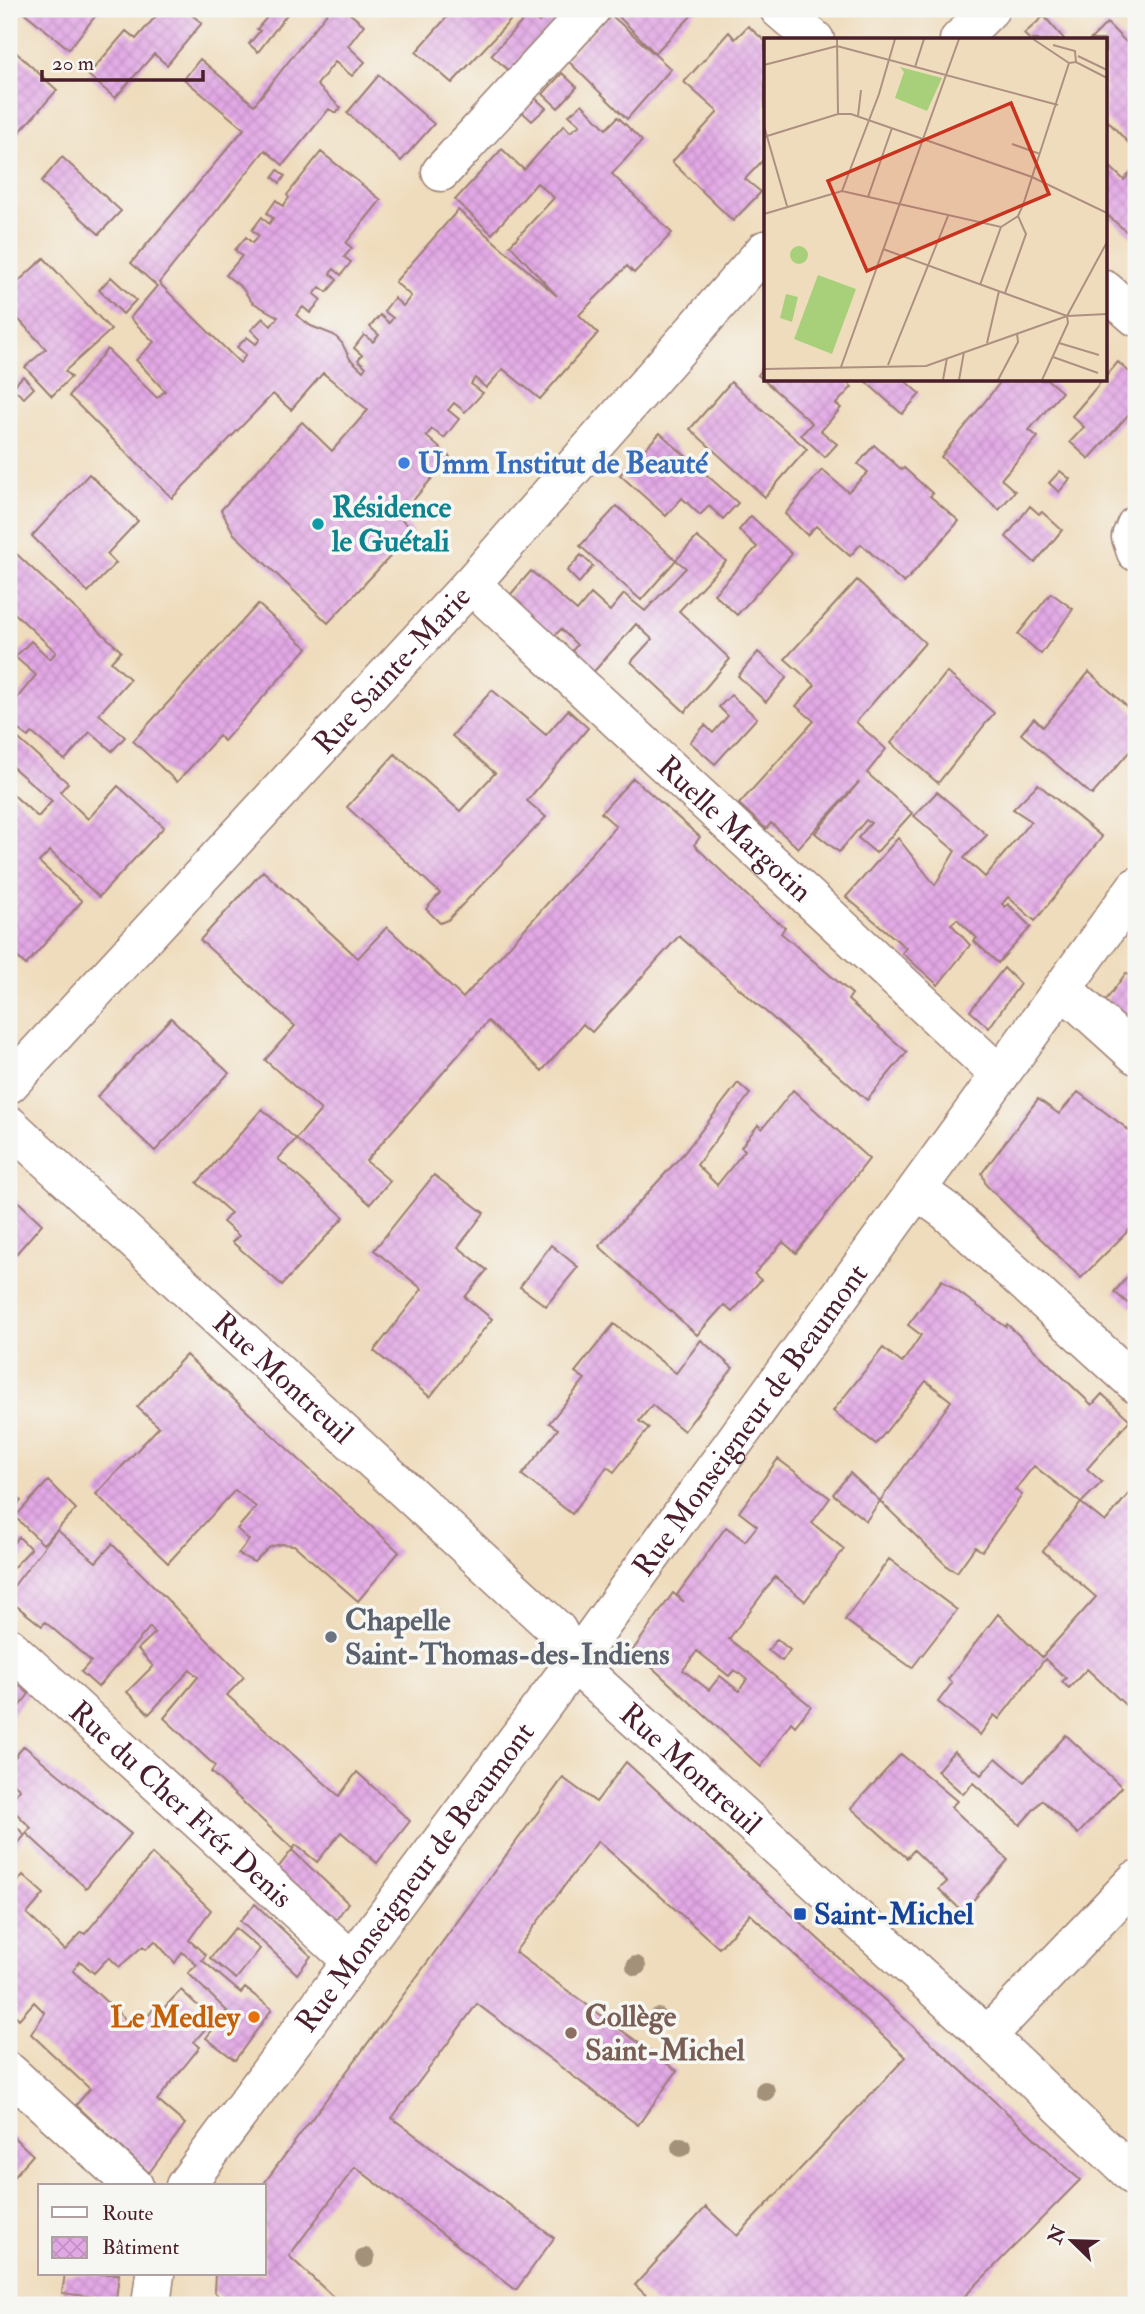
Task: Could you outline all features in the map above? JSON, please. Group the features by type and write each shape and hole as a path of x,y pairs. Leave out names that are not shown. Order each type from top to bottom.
{"street":[{"path":"441,172 592,9"},
{"path":"779,9 813,38"},
{"path":"961,38 990,9"},
{"name":"Rue Sainte-Marie","path":"9,1084 471,584 764,251"},
{"path":"1106,291 1136,317"},
{"path":"1136,525 1131,537 1136,552"},
{"name":"Ruelle Margotin","path":"471,584 1000,1075"},
{"name":"Rue Monseigneur de Beaumont","path":"186,2184 574,1663 1136,887"},
{"path":"1063,989 1136,1055"},
{"name":"Rue Montreuil","path":"9,1125 557,1630 574,1663 987,2036 1136,2178"},
{"path":"918,1191 946,1211 1136,1384"},
{"name":"Rue du Cher Frér Denis","path":"9,1647 351,1960"},
{"path":"987,2036 1136,1880"},
{"path":"9,2072 132,2184"},
{"path":"151,2305 155,2276"}],"building":[{"path":"20,9 99,9 100,10 69,49"},
{"path":"162,9 184,9 202,23 167,65 154,54 115,98 88,75 126,31 136,39"},
{"path":"274,9 291,9 258,52 249,44 260,31 257,29"},
{"path":"330,9 344,9 364,25 348,46 365,62 352,76 335,62 317,85 341,108 336,113 329,109 283,165 265,150 159,283 240,363 246,355 237,347 247,337 256,344 260,339 251,330 263,318 271,326 278,317 252,302 242,288 226,275 242,256 235,250 246,237 252,243 259,236 252,230 262,217 269,224 273,218 267,213 276,200 283,206 289,198 287,195 321,152 381,200 346,243 352,248 344,257 351,262 341,275 334,269 330,273 337,280 327,292 320,287 314,294 321,300 310,313 303,307 296,315 311,326 334,335 342,343 350,359 363,371 366,367 358,360 362,355 354,348 364,335 373,342 379,335 370,327 380,315 389,323 393,318 384,311 394,298 403,306 411,296 395,282 458,210 557,296 510,245 554,198 551,195 537,183 492,234 455,200 502,149 524,170 564,125 570,132 580,125 569,115 582,104 606,129 618,117 642,141 612,174 672,233 634,273 627,266 579,315 598,333 540,399 503,369 486,388 475,378 471,384 483,393 465,412 454,403 448,410 459,419 444,438 432,429 426,436 450,457 399,517 414,531 328,623 234,534 221,510 302,422 332,451 368,410 323,373 291,410 273,394 172,498 69,396 107,349 157,398 165,391 136,360 154,342 130,318 157,286 131,263 244,129 184,79 200,59 254,105"},
{"path":"454,9 521,9 452,83 416,52"},
{"path":"551,9 581,9 515,76 491,55 530,13 539,22"},
{"path":"698,9 655,53 613,11"},
{"path":"610,14 671,69 627,119 566,59"},
{"path":"1044,16 1063,38 1028,38 1024,34"},
{"path":"1107,23 1136,52 1136,151 1106,119 1106,38 1092,38"},
{"path":"748,26 764,40 764,159 745,179 761,192 733,221 672,162 718,112 684,82 729,32 735,39"},
{"path":"9,46 57,90 9,144"},
{"path":"562,73 577,87 558,108 543,94"},
{"path":"379,75 434,124 401,161 347,113"},
{"path":"534,97 546,108 532,121 521,111"},
{"path":"62,157 121,211 99,234 41,182"},
{"path":"1106,163 1124,180 1136,166 1136,240 1106,214"},
{"path":"278,170 285,176 280,183 273,177"},
{"path":"44,258 111,330 65,371 71,377 52,396 25,367 46,349 9,309 9,290"},
{"path":"111,277 136,300 123,314 99,290"},
{"path":"1118,362 1136,378 1136,406 1089,459 1070,442 1084,427 1072,416 1101,382 1106,382 1106,376"},
{"path":"764,367 764,380 758,375"},
{"path":"23,376 34,388 24,398 12,388"},
{"path":"731,382 807,449 765,497 690,429"},
{"path":"766,382 846,382 852,387 836,404 841,408 821,431 837,444 825,457 801,435 812,423"},
{"path":"866,382 906,382 920,394 902,414"},
{"path":"1000,382 1050,382 1062,392 1029,430 1038,437 1001,479 1015,491 999,510 941,457"},
{"path":"660,433 738,503 723,519 709,506 700,515 682,498 666,516 620,475"},
{"path":"874,445 902,470 904,468 933,494 930,496 959,521 904,583 861,544 850,556 816,526 807,535 785,514 822,470 848,492 868,472 858,464"},
{"path":"1060,471 1070,479 1059,492 1049,483"},
{"path":"89,474 138,521 107,554 116,563 88,592 32,536"},
{"path":"617,506 676,560 641,600 580,546"},
{"path":"1030,506 1039,514 1042,512 1062,530 1035,563 1006,537"},
{"path":"751,516 792,554 737,615 714,594 757,547 739,530"},
{"path":"697,537 726,561 679,611 730,659 685,712 631,662 652,639 636,624 589,677 566,658 577,645 561,629 549,642 504,602 531,571 577,611 591,594 610,611 624,594 645,611 686,568 676,560"},
{"path":"9,547 121,651 111,662 130,679 99,714 125,737 112,751 90,732 65,760 32,733 28,737 16,728 12,733 68,783 60,792 88,819 118,786 164,827 99,897 50,851 39,862 82,901 26,965 9,950 9,896 17,887 9,879 9,791 38,817 52,801 9,764 9,708 36,675 15,657 31,641 50,659 56,652 9,608"},
{"path":"581,555 593,566 579,583 567,571"},
{"path":"857,580 925,643 856,722 886,749 867,773 912,813 876,853 858,838 871,823 866,820 839,852 815,833 859,782 798,848 771,823 766,829 739,804 814,721 796,706 815,685 785,659"},
{"path":"1051,593 1073,609 1041,654 1018,634"},
{"path":"258,604 307,648 224,741 219,736 177,782 133,741"},
{"path":"758,652 787,677 766,702 738,676"},
{"path":"947,672 994,713 938,783 891,743"},
{"path":"1089,672 1136,715 1136,744 1092,795 1021,734 1034,718 1043,727"},
{"path":"492,690 546,735 568,710 588,728 527,801 546,817 448,920 440,923 426,909 440,893 347,807 395,754 460,811 495,773 452,736"},
{"path":"731,695 757,718 715,764 690,742 705,725 713,733 728,716 719,707"},
{"path":"633,778 700,837 694,845 761,909 785,927 781,933 852,994 848,1000 907,1052 867,1100 679,936 592,1032 583,1024 542,1071 488,1021 366,1161 390,1181 370,1204 296,1139 321,1110 265,1060 295,1026 200,940 263,871 358,958 387,927 463,998 616,826 601,813"},
{"path":"1038,784 1102,837 1035,921 1008,897 1002,904 1005,907 1008,904 1031,927 998,963 974,941 977,938 957,919 951,924 970,945 938,985 902,953 906,948 846,897 898,838 935,885 955,851 914,816 937,792 987,835 964,858 985,877 1031,821 1013,809"},
{"path":"1004,968 1020,984 989,1028 970,1011"},
{"path":"1126,973 1136,982 1136,1029 1104,1003"},
{"path":"171,1018 229,1073 155,1151 97,1097"},
{"path":"738,1083 750,1094 697,1165 717,1185 745,1150 741,1147 758,1125 762,1129 793,1090 869,1159 796,1253 783,1242 754,1274 761,1280 732,1312 724,1305 697,1335 599,1246 684,1153"},
{"path":"1078,1092 1136,1138 1136,1223 1081,1278 986,1185 982,1173 1038,1099 1059,1114"},
{"path":"262,1109 296,1139 278,1159 344,1217 282,1285 232,1242 239,1236 223,1222 231,1213 197,1183"},
{"path":"434,1175 484,1213 458,1247 487,1270 465,1297 492,1319 430,1397 374,1351 422,1289 374,1250"},
{"path":"9,1193 42,1224 9,1262"},
{"path":"551,1245 578,1267 546,1306 520,1287"},
{"path":"1136,1267 1136,1310 1114,1292"},
{"path":"942,1280 1006,1327 1007,1324 1092,1405 1102,1394 1130,1420 1087,1469 1102,1482 1081,1503 1034,1466 1015,1490 1022,1495 982,1551 975,1547 957,1572 949,1568 880,1501 951,1401 926,1381 876,1444 833,1411 883,1348 902,1363 921,1335 908,1325"},
{"path":"614,1324 676,1373 701,1340 733,1368 684,1431 652,1405 639,1421 649,1428 614,1472 607,1467 572,1514 522,1475 558,1429 549,1423 585,1379 575,1372"},
{"path":"186,1355 399,1552 358,1601 294,1545 270,1547 254,1562 238,1554 249,1540 237,1529 256,1507 235,1490 168,1563 96,1494 159,1427 137,1407"},
{"path":"778,1459 830,1498 812,1523 844,1549 805,1601 775,1577 729,1639 811,1706 795,1726 791,1722 761,1767 633,1650 673,1593 684,1602 677,1595 726,1527 745,1541 757,1526 739,1512","holes":["697,1651 729,1676 734,1670 747,1679 739,1691 720,1676 709,1690 683,1670"]},
{"path":"850,1473 880,1501 866,1521 833,1494"},
{"path":"48,1481 76,1509 43,1544 15,1517"},
{"path":"1136,1485 1136,1715 1087,1669 1069,1688 1062,1682 1066,1678 1045,1659 999,1719 994,1715 980,1735 938,1702 952,1683 948,1679 998,1614 1042,1657 1096,1597 1043,1551 1081,1503 1105,1522"},
{"path":"9,1489 21,1501 9,1514"},
{"path":"57,1530 96,1562 112,1544 244,1677 227,1695 339,1796 357,1772 410,1821 377,1863 341,1832 317,1862 296,1845 293,1849 211,1772 215,1766 164,1718 198,1677 190,1670 149,1714 127,1692 153,1666 138,1649 155,1633 150,1627 98,1687 81,1672 91,1661 45,1622 42,1626 9,1600 9,1592"},
{"path":"19,1537 31,1549 9,1572 9,1547"},
{"path":"889,1559 957,1610 912,1668 845,1620"},
{"path":"777,1639 790,1650 782,1661 768,1650"},
{"path":"9,1676 29,1694 9,1719"},
{"path":"1066,1735 1122,1787 1078,1834 1042,1800 1020,1825 973,1783 963,1794 937,1771 954,1751 981,1775 996,1758 1024,1782"},
{"path":"24,1746 131,1834 86,1888 26,1833 31,1828 9,1806 9,1802 20,1789 9,1779 9,1764"},
{"path":"901,1754 957,1801 951,1807 1008,1860 963,1912 939,1889 947,1882 914,1850 907,1858 851,1808"},
{"name":"Collège Saint-Michel","path":"626,1762 1080,2180 956,2305 656,2305 635,2285 706,2207 737,2236 906,2057 750,1914 719,1948 598,1841 515,1952 677,2071 638,2125 477,2004 392,2118 554,2238 516,2290 355,2167 289,2256 342,2305 225,2305 214,2291 215,2276 266,2276 266,2184 263,2184 563,1778 596,1802"},
{"path":"9,1820 25,1835 9,1854"},
{"path":"292,1850 348,1903 329,1930 271,1877"},
{"path":"152,1854 211,1910 189,1940 206,1955 202,1960 241,1993 245,1988 272,2009 235,2060 206,2038 227,2011 188,1973 197,1965 182,1952 175,1963 155,1941 146,1949 143,1946 119,1967 109,1957 94,1973 80,1961 73,1971 137,2030 155,2007 176,2026 161,2011 181,1990 213,2020 194,2042 200,2047 157,2100 185,2124 149,2173 76,2105 90,2089 31,2034 45,2013 34,2002 19,2019 9,2009 9,1892 23,1875 44,1894 27,1914 65,1950 82,1932 85,1934"},
{"path":"255,1904 311,1956 297,1974 240,1921"},
{"path":"235,1928 260,1949 236,1979 210,1958"},
{"path":"9,2133 33,2155 9,2182"},
{"path":"65,2276 119,2276 116,2300 62,2293"}],"place":[{"name":"Umm Institut de Beauté","path":"404,463"},
{"name":"Résidence le Guétali","path":"318,524"},
{"name":"Chapelle Saint-Thomas-des-Indiens","path":"331,1637"},
{"name":"Saint-Michel","path":"800,1914"},
{"name":"Le Medley","path":"254,2017"},
{"name":"Collège Saint-Michel","path":"571,2033"}]}
